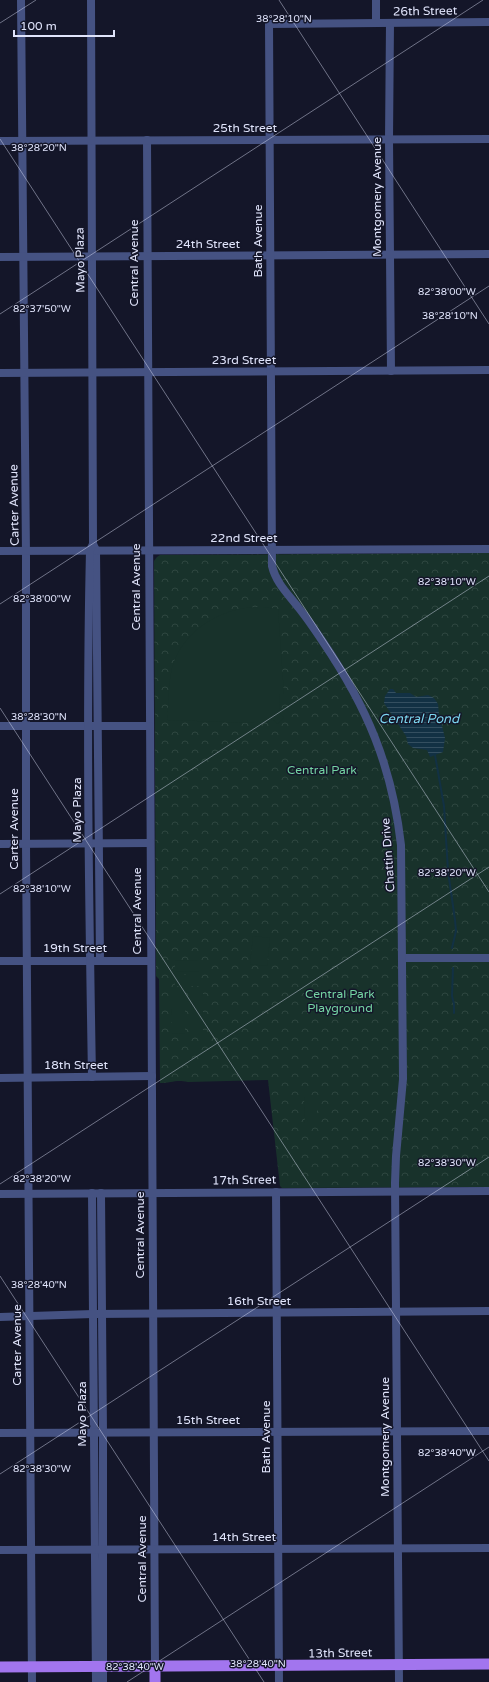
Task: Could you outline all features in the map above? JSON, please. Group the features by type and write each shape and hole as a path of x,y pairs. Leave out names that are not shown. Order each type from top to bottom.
{"main road":[{"name":"13th Street","path":"0,1667 489,1664"},
{"name":"Central Avenue","path":"155,1666 155,1682"}],"street":[{"name":"Carter Avenue","path":"21,0 26,551 26,844 29,1077 30,1550 32,1682"},
{"name":"Mayo Plaza","path":"91,0 93,548 99,727 100,961"},
{"path":"376,0 376,24"},
{"name":"26th Street","path":"362,24 489,22"},
{"name":"Montgomery Avenue","path":"390,23 389,140 391,371"},
{"name":"Bath Avenue","path":"272,550 269,24 362,24"},
{"name":"25th Street","path":"0,141 489,139"},
{"name":"Central Avenue","path":"147,140 155,1666"},
{"name":"24th Street","path":"0,257 489,254"},
{"name":"23rd Street","path":"0,374 489,370"},
{"name":"Mayo Plaza","path":"92,1077 88,727 93,548"},
{"name":"22nd Street","path":"0,551 93,548 149,551 489,549"},
{"name":"Chattin Drive","path":"272,550 272,566 275,576 316,631 352,689 369,722 385,762 396,806 401,845 403,958 403,1079 396,1156 396,1192"},
{"path":"0,726 149,726"},
{"path":"0,844 150,843"},
{"path":"403,958 489,958"},
{"name":"19th Street","path":"0,961 151,961"},
{"name":"18th Street","path":"0,1078 152,1076"},
{"name":"17th Street","path":"0,1194 489,1191"},
{"name":"Bath Avenue","path":"276,1192 279,1682"},
{"name":"Montgomery Avenue","path":"396,1192 399,1682"},
{"name":"Mayo Plaza","path":"97,1193 93,1314 94,1433 99,1550 100,1667 103,1682"},
{"name":"Mayo Plaza","path":"97,1193 103,1314 103,1433 99,1550"},
{"name":"16th Street","path":"0,1317 153,1313 489,1311"},
{"name":"15th Street","path":"0,1433 489,1431"},
{"name":"14th Street","path":"0,1550 489,1548"},
{"name":"Mayo Plaza","path":"96,1682 100,1667"}],"green space":[{"name":"Central Park","path":"489,553 489,1187 282,1188 280,1186 268,1080 180,1081 160,1083 159,979 156,976 154,561 160,555"},
{"path":"263,607 278,609 284,694 280,694 279,713 284,717 278,724 273,720 254,720 254,723 168,720 169,687 172,668 177,654 185,642 195,631 207,622 220,616 248,608"},
{"path":"253,936 270,938 267,966 250,964"},
{"path":"199,960 199,971 175,972 175,961"},
{"path":"175,975 199,975 199,986 175,986"},
{"path":"171,990 185,990 185,996 171,996"},
{"path":"190,990 203,990 203,996 190,996"},
{"path":"171,1000 185,1000 185,1006 171,1006"},
{"path":"190,1000 203,1000 203,1006 190,1006"},
{"path":"171,1009 185,1009 185,1015 172,1015"},
{"path":"190,1009 203,1009 203,1015 190,1015"},
{"path":"172,1018 185,1018 185,1024 172,1024"},
{"path":"190,1018 203,1018 203,1024 190,1024"},
{"path":"172,1027 185,1027 185,1033 172,1034"},
{"path":"190,1027 203,1027 203,1033 190,1033"},
{"path":"304,1097 317,1097 317,1123 305,1123"}],"water":[{"name":"Central Pond","path":"390,689 393,689 396,693 410,693 416,697 428,695 434,698 438,704 445,738 443,752 430,757 427,750 413,748 408,744 406,736 384,703 385,696"}],"waterway":[{"path":"435,755 444,806 448,871 456,931 452,948"},
{"path":"453,968 452,996 454,1013"}],"park label":[{"name":"Central Park Playground","path":"340,1001"}]}
